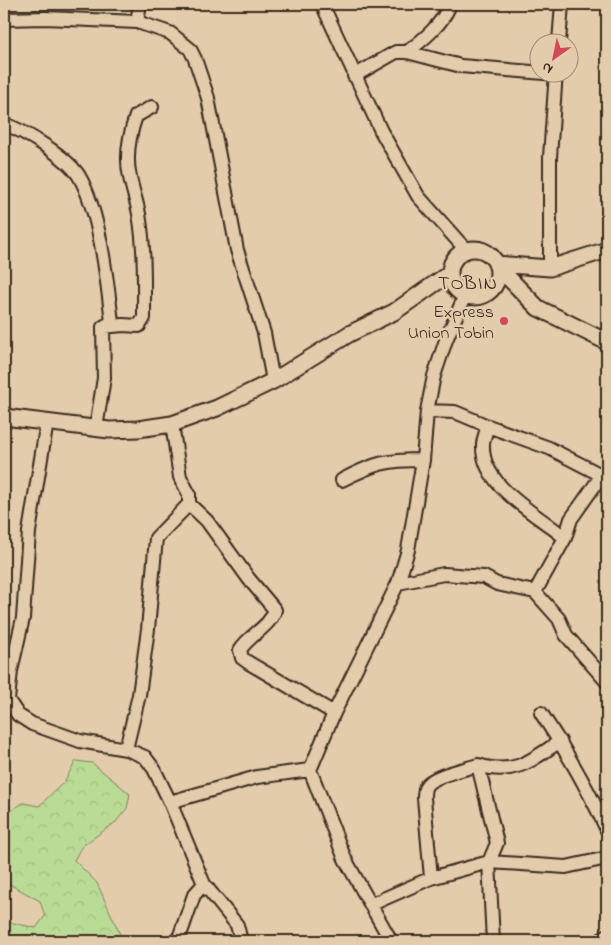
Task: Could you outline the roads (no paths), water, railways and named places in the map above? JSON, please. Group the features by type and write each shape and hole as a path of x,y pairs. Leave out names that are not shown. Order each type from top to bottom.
{"main road":[{"path":"497,265 497,279 490,291 478,297 465,295 454,287 450,273 454,259 459,253 466,250 478,249 484,251 493,258 497,265 538,308 607,342"},
{"path":"497,265 550,268 607,250"},
{"path":"4,417 109,430 138,430 172,424 217,408 273,381 349,334 394,312 450,273"}],"street":[{"path":"137,22 140,4"},
{"path":"322,4 381,131 418,196 466,250"},
{"path":"406,52 423,40 440,21 450,4"},
{"path":"560,32 562,4"},
{"path":"4,19 45,18 137,22 170,33 190,49 208,98 236,250 264,333 273,381"},
{"path":"354,76 396,52 406,52 461,66 528,71"},
{"path":"550,268 550,158 555,82"},
{"path":"104,328 123,325 139,326 144,318 143,258 139,215 129,175 127,155 136,116 152,107"},
{"path":"4,124 32,136 72,167 84,187 99,235 108,283 112,322 104,328"},
{"path":"391,941 372,904 345,859 310,770 334,713 398,583 408,550 423,460 426,411 434,376 446,340 465,295"},
{"path":"96,428 104,378 104,328"},
{"path":"426,411 455,412 549,448 605,476 571,519 565,538 535,592"},
{"path":"47,422 28,532 23,618 11,672 8,700 18,715 32,724 80,741 126,749 145,757 154,769 170,802 204,884 237,925 241,941"},
{"path":"126,749 139,695 148,628 156,538 189,504 189,494 180,477 172,424"},
{"path":"488,426 483,444 491,473 511,496 565,538"},
{"path":"342,480 376,464 392,460 423,460"},
{"path":"189,504 208,521 249,579 276,610 273,617 243,644 240,650 242,658 334,713"},
{"path":"398,583 444,574 484,577 497,584 535,592 559,619 566,635 607,682"},
{"path":"540,713 560,741 592,798 607,830"},
{"path":"431,878 424,798 425,787 429,781 478,765 492,770 518,767 560,741"},
{"path":"478,765 497,843 489,862 493,941"},
{"path":"170,802 256,777 310,770"},
{"path":"372,904 431,878 489,862 566,867 607,858"},
{"path":"178,941 194,895 204,884"},
{"path":"600,941 607,936"}],"place":[{"name":"Express Union Tobin","path":"504,321"}],"district":[{"name":"TOBIN","path":"468,282"}]}
